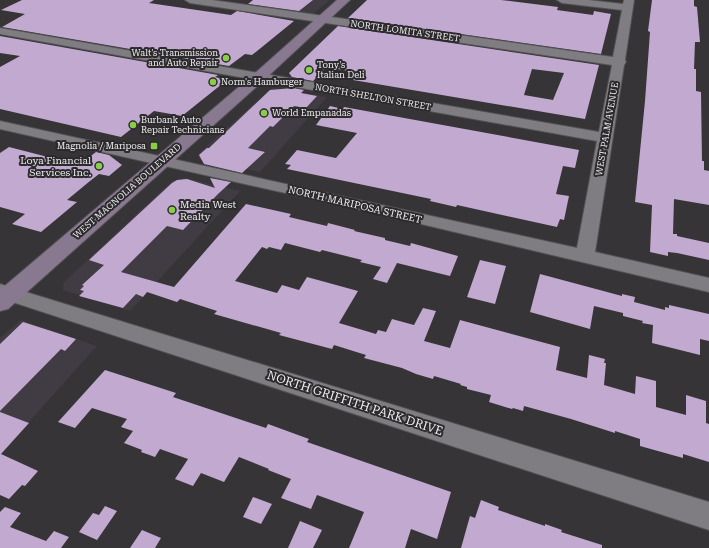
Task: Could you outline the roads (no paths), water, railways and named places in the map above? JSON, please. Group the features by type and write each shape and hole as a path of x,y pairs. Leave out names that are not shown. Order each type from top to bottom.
{"main road":[{"name":"WEST MAGNOLIA BOULEVARD","path":"3,296 259,77 344,0"}],"street":[{"name":"NORTH LOMITA STREET","path":"190,0 620,62"},
{"path":"562,0 629,4"},
{"name":"WEST PALM AVENUE","path":"585,257 629,4"},
{"name":"NORTH SHELTON STREET","path":"0,31 605,138"},
{"name":"NORTH MARIPOSA STREET","path":"0,125 160,162 370,207 709,285"},
{"name":"NORTH GRIFFITH PARK DRIVE","path":"3,296 122,330 293,383 709,516"}],"place":[{"name":"Walt's Transmission and Auto Repair","path":"226,58"},
{"name":"Tony's Italian Deli","path":"309,70"},
{"name":"Norm's Hamburger","path":"213,82"},
{"name":"World Empanadas","path":"264,113"},
{"name":"Burbank Auto Repair Technicians","path":"133,125"},
{"name":"Magnolia / Mariposa","path":"154,146"},
{"name":"Loya Financial Services Inc.","path":"99,166"},
{"name":"Media West Realty","path":"172,210"}]}
